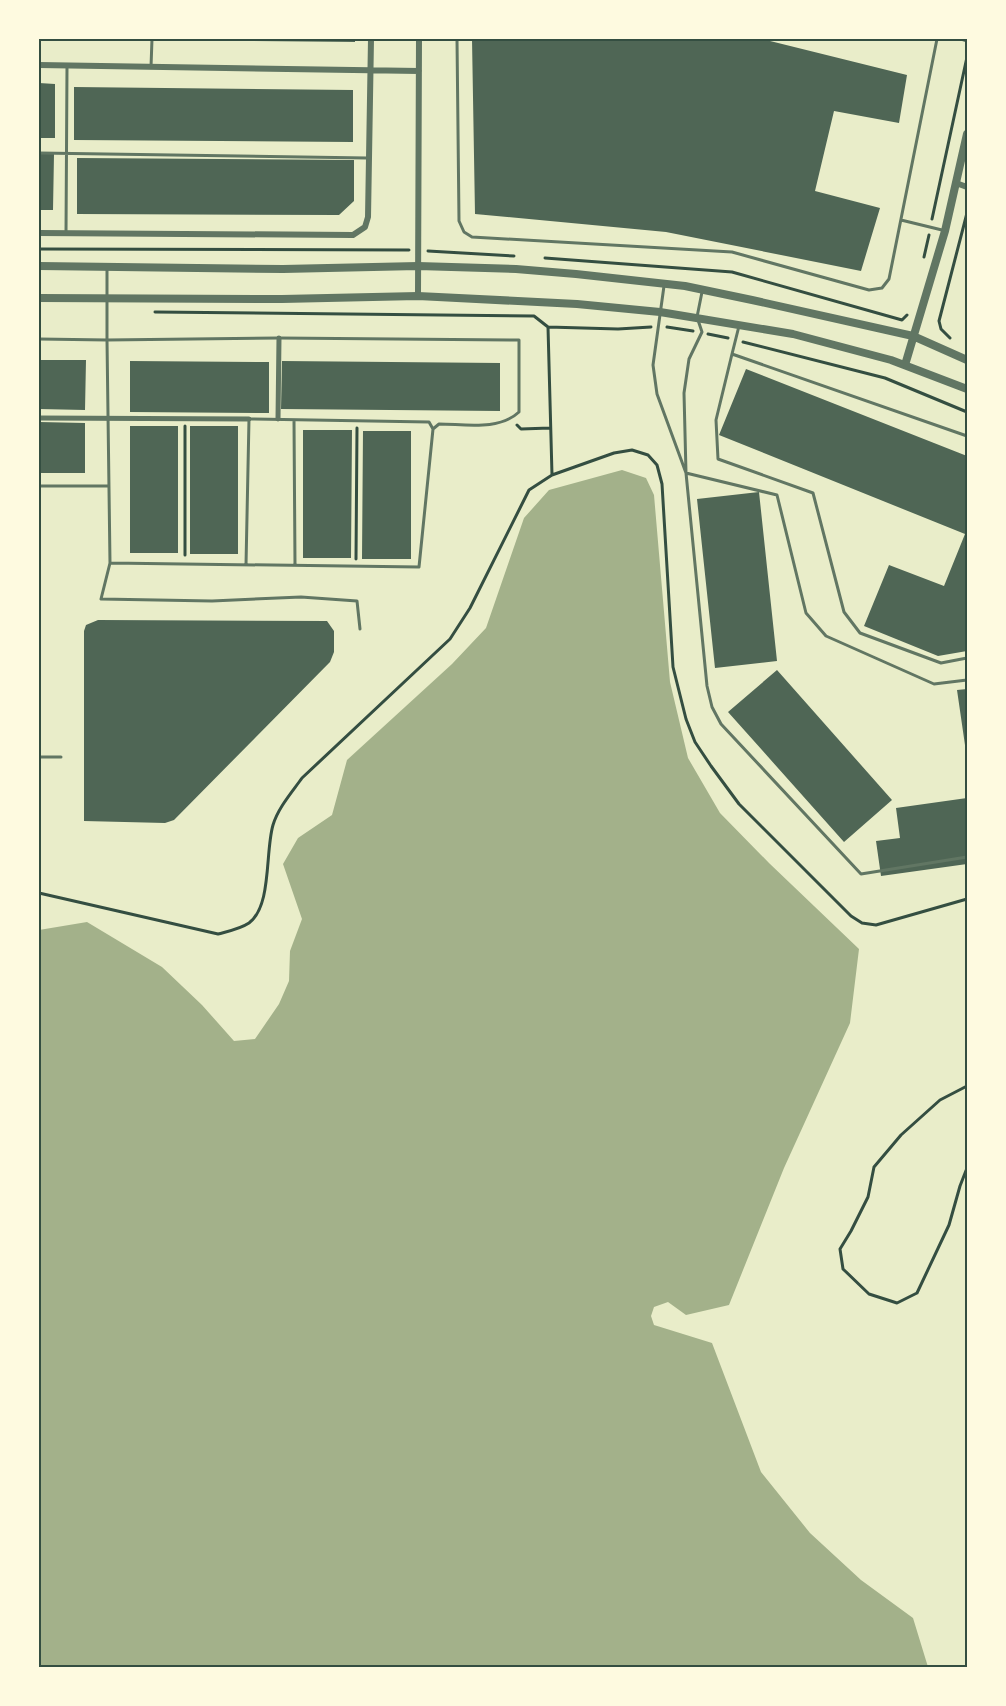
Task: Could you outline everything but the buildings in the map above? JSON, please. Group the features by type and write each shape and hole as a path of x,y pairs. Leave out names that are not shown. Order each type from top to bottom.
{"street":[{"path":"39,233 353,235 365,227 368,217 371,39"},
{"path":"418,296 419,39"},
{"path":"39,65 419,71"},
{"path":"905,365 945,231 967,134"},
{"path":"956,183 967,187"},
{"path":"39,266 283,269 418,266 516,269 664,283 913,336 967,360"},
{"path":"39,298 418,296 577,304 660,312 793,334 905,365 967,389"},
{"path":"278,419 279,338"},
{"path":"39,418 249,419"}],"lane":[{"path":"151,67 152,39"},
{"path":"457,39 459,221 464,232 472,237 732,252 869,290 882,288 888,279 937,39"},
{"path":"961,39 967,41"},
{"path":"66,233 67,65"},
{"path":"39,153 369,158"},
{"path":"901,220 945,231"},
{"path":"107,267 110,563 101,599 212,601 301,597 357,601 360,630"},
{"path":"664,283 653,365 657,394 686,473"},
{"path":"702,290 697,317 702,333 689,359 684,393 686,473 706,686 712,707 721,724 861,874 967,857"},
{"path":"739,324 716,420 718,459 813,493 844,612 860,633 941,663 967,658"},
{"path":"39,339 519,340 519,412 510,420 500,424 439,424 433,429"},
{"path":"732,354 967,436"},
{"path":"110,563 246,565 296,565 419,567 433,429 429,422 249,419 246,565"},
{"path":"294,420 296,565"},
{"path":"686,473 777,495 806,613 826,636 934,684 967,680"},
{"path":"39,486 108,486"},
{"path":"39,757 61,758"}],"path":[{"path":"955,343 940,329 939,321 967,213"},
{"path":"548,327 552,475"},
{"path":"185,419 185,564"},
{"path":"356,566 357,420"},
{"path":"510,420 521,429 550,428"},
{"path":"39,892 218,934 249,923 257,914 263,899 273,825 286,800 302,778 450,639 470,608 529,490 552,475 614,453 632,450 648,455 657,465 662,484 673,667 680,698 695,742 711,766 740,804 851,916 861,923 876,925 967,899"},
{"path":"967,1086 940,1100 902,1135 874,1167 868,1197 840,1249 843,1269 869,1294 897,1303 917,1293 949,1226 967,1168"}],"shaded area":[{"path":"622,470 646,478 654,495 670,682 688,758 720,813 859,949 850,1023 784,1168 729,1305 686,1315 668,1302 654,1307 651,1316 654,1325 712,1343 761,1472 810,1533 861,1580 913,1618 928,1667 39,1667 39,930 87,922 162,967 202,1005 234,1041 255,1039 279,1004 289,981 290,951 302,919 283,864 298,838 332,815 347,760 452,664 486,628 524,518 549,490"}]}
